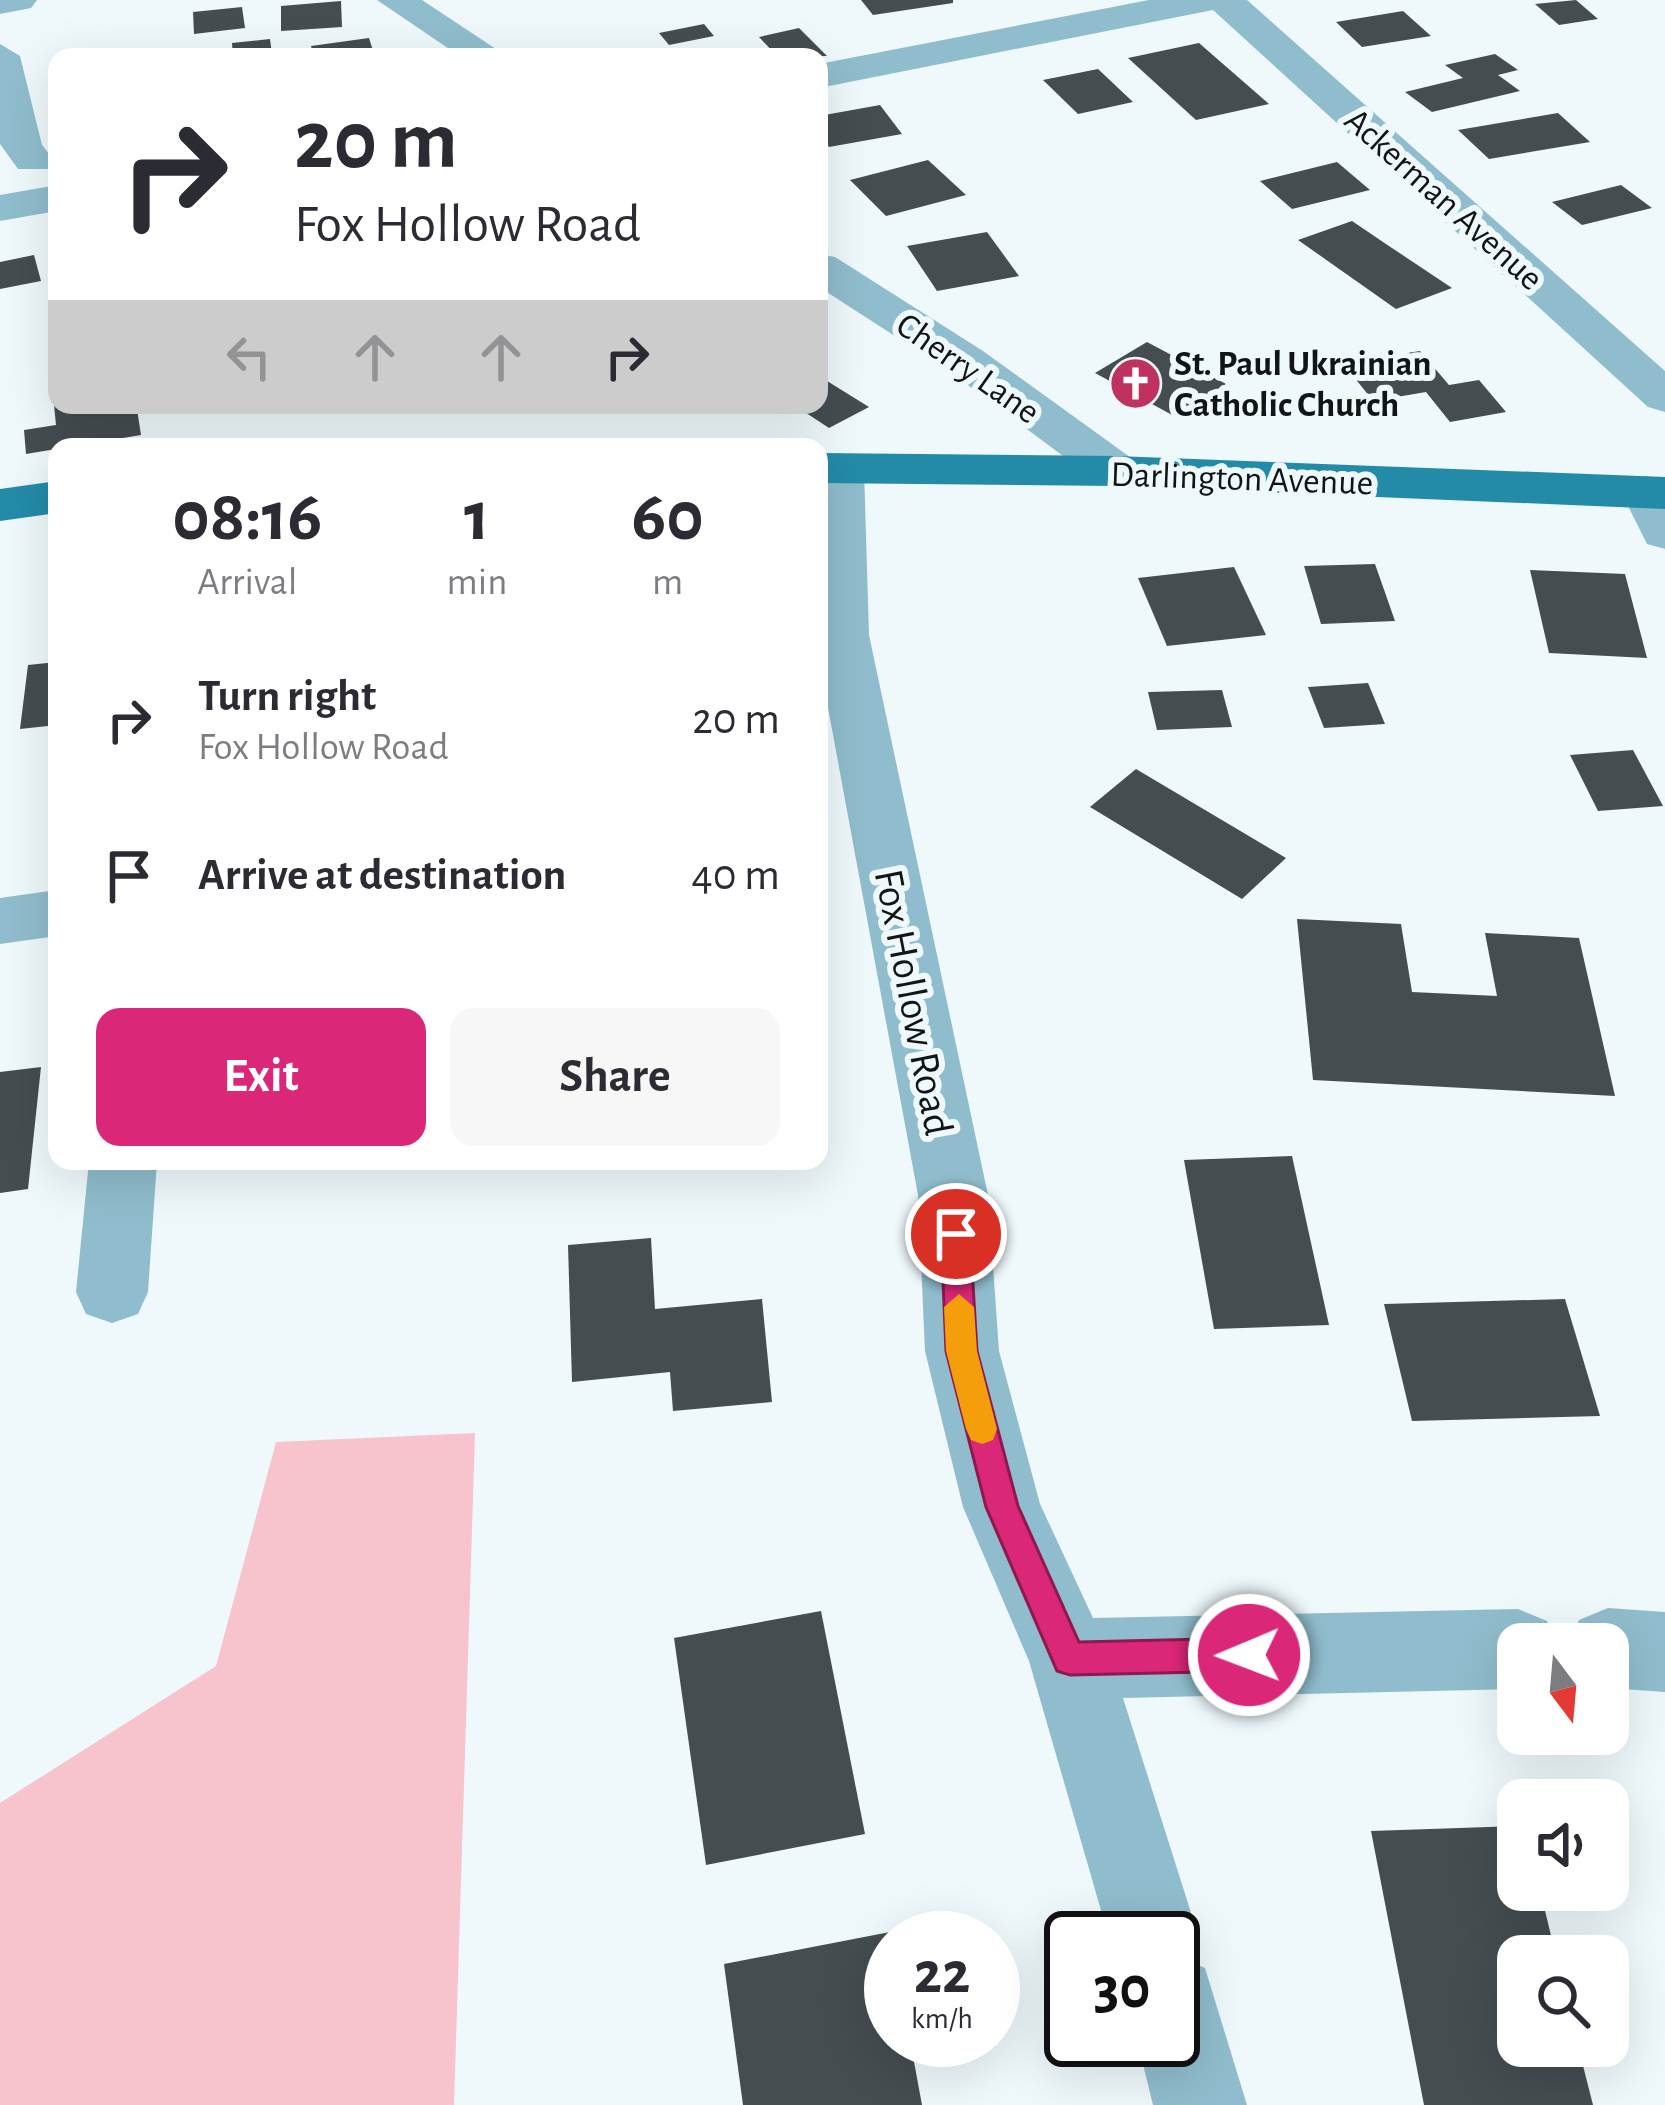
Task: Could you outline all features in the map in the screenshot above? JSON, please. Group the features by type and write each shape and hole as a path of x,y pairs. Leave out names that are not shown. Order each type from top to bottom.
{"main road":[{"name":"Darlington Avenue","path":"829,468 1116,471 1659,506"},
{"path":"0,505 48,498"}],"street":[{"path":"0,2 18,0"},
{"path":"396,0 473,48"},
{"path":"828,74 1207,0"},
{"name":"Ackerman Avenue","path":"1225,0 1665,397"},
{"path":"0,56 22,149 33,160"},
{"path":"0,208 48,200"},
{"name":"Cherry Lane","path":"828,273 966,361 1116,471"},
{"name":"Fox Hollow Road","path":"829,468 842,635 953,1195 962,1351 1002,1507 1070,1659 1146,1911"},
{"path":"0,921 48,914"},
{"path":"112,1292 122,1170"},
{"path":"1070,1659 1497,1649"},
{"path":"1629,1649 1665,1652"},
{"path":"1190,2067 1200,2105"}],"shaded area":[{"path":"475,1433 454,2105 0,2105 0,1803 216,1666 276,1442"}],"building":[{"path":"861,0 953,0 953,3 873,15"},
{"path":"1576,0 1598,19 1559,25 1535,4"},
{"path":"341,1 342,27 281,31 281,6"},
{"path":"242,7 245,28 194,34 193,12"},
{"path":"1403,11 1431,36 1362,47 1336,22"},
{"path":"704,24 714,36 669,45 659,33"},
{"path":"799,28 819,48 769,48 759,37"},
{"path":"369,38 372,48 312,48"},
{"path":"270,39 271,48 232,48 232,43"},
{"path":"1199,43 1269,104 1196,120 1128,58"},
{"path":"1495,54 1518,70 1498,75 1520,91 1432,112 1405,92 1463,78 1445,65"},
{"path":"1098,69 1133,102 1078,114 1043,80"},
{"path":"880,105 902,134 829,147 828,114"},
{"path":"1558,113 1590,142 1489,159 1458,130"},
{"path":"928,160 966,195 886,216 850,180"},
{"path":"1337,162 1370,190 1292,209 1260,181"},
{"path":"1621,185 1652,208 1582,225 1552,202"},
{"path":"1352,221 1452,288 1396,309 1298,240"},
{"path":"987,232 1019,276 937,291 907,246"},
{"path":"34,255 41,281 0,289 0,262"},
{"path":"1147,342 1226,384 1174,416 1095,373"},
{"path":"1420,351 1449,385 1479,380 1506,412 1450,422 1426,392 1373,401 1343,363"},
{"path":"828,382 869,407 829,428 808,414 828,414"},
{"path":"55,414 138,414 141,435 48,438 48,450 26,454 24,430 56,425"},
{"path":"1375,564 1395,621 1321,624 1304,566"},
{"path":"1234,567 1266,635 1167,646 1138,578"},
{"path":"1530,570 1625,574 1647,658 1549,653"},
{"path":"48,663 48,726 20,729 28,665"},
{"path":"1368,683 1385,724 1324,728 1308,687"},
{"path":"1222,690 1232,727 1157,730 1148,692"},
{"path":"1633,750 1663,806 1598,811 1570,755"},
{"path":"1136,769 1286,858 1242,899 1090,807"},
{"path":"1297,919 1401,924 1412,992 1497,996 1485,933 1579,938 1615,1096 1313,1080"},
{"path":"41,1067 28,1189 0,1193 0,1072"},
{"path":"1292,1156 1329,1325 1214,1329 1184,1160"},
{"path":"651,1238 655,1309 762,1299 772,1402 673,1411 670,1372 572,1382 568,1245"},
{"path":"1565,1299 1600,1416 1412,1421 1384,1304"},
{"path":"821,1611 865,1834 706,1865 674,1638"},
{"path":"1497,1827 1497,1911 1545,1911 1551,1935 1497,1935 1497,2067 1583,2067 1593,2105 1424,2105 1371,1831"},
{"path":"864,1937 864,2067 915,2067 922,2105 743,2105 724,1964"}],"slow traffic":[{"path":"959,1307 962,1351 982,1429"}],"place":[{"name":"St. Paul Ukrainian Catholic Church","path":"1135,383"}],"route":[{"path":"956,1234 962,1351 1002,1507 1070,1659 1249,1655"}]}
